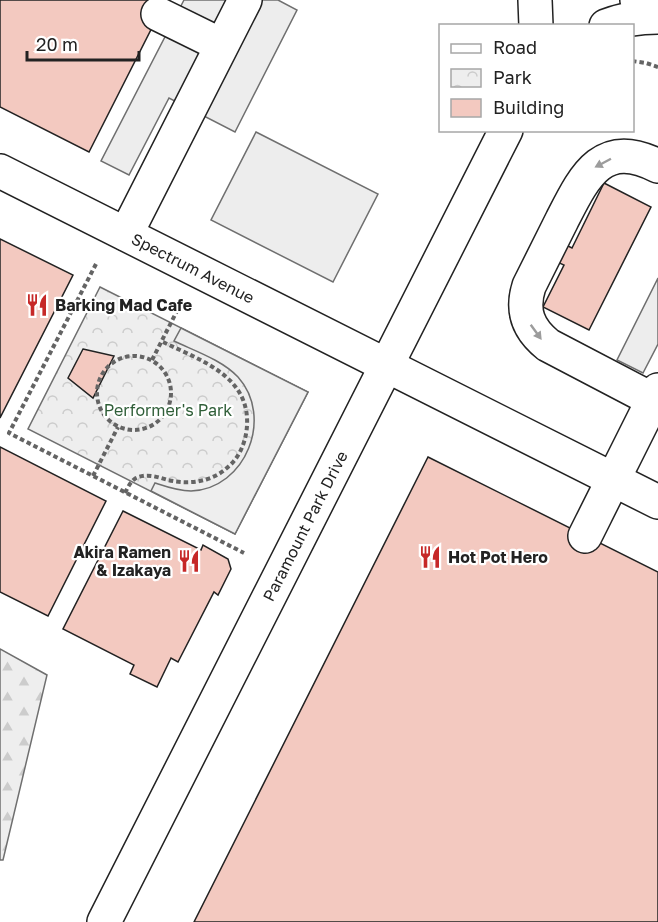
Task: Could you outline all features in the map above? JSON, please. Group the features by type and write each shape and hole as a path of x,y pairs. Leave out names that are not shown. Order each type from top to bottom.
{"street":[{"path":"126,234 244,0"},
{"path":"535,0 536,24"},
{"path":"637,0 658,12"},
{"path":"159,14 221,45"},
{"path":"611,24 622,20 658,17"},
{"name":"Paramount Park Drive","path":"104,922 505,132"},
{"path":"585,536 656,395 548,345 536,333 527,318 525,303 529,286 580,186 595,167 607,160 619,157 638,157 658,166"},
{"name":"Spectrum Avenue","path":"0,171 658,502"}],"path":[{"path":"634,61 658,67"},
{"path":"96,264 9,434 244,553"},
{"path":"152,360 179,307"},
{"path":"125,493 135,479 146,476 188,483 197,483 214,477 229,466 240,452 247,435 248,417 243,399 234,384 219,370 161,341"},
{"path":"142,356 152,360 167,375 171,385 172,395 165,415 148,428 127,430 118,427 108,420 98,402 97,391 104,371 111,363 121,358 142,356"},
{"path":"93,476 118,427"}],"green space":[{"name":"Performer's Park","path":"100,287 308,392 235,534 28,429"},
{"path":"181,328 308,392 235,534 151,491 155,483 177,490 191,491 210,487 227,478 240,465 249,448 253,430 254,411 249,393 238,377 216,361 174,341"},
{"path":"0,649 47,675 3,860 0,860"}],"shaded area":[{"path":"184,0 278,0 297,10 235,132 169,98 129,175 101,161"},
{"path":"256,132 378,194 333,282 211,220"},
{"path":"658,278 658,344 643,373 617,360"}],"building":[{"path":"0,0 166,0 89,152 0,107"},
{"path":"604,183 651,207 589,330 543,307 564,265 555,261 564,244 572,248"},
{"path":"0,239 73,275 0,418"},
{"path":"83,349 114,356 93,398 68,378"},
{"path":"0,447 106,501 48,616 0,592"},
{"path":"428,457 658,572 658,922 194,922"},
{"path":"123,511 201,550 203,545 228,559 231,569 218,595 214,592 178,662 171,658 157,687 130,674 134,665 63,629"}],"place":[{"name":"Barking Mad Cafe","path":"37,305"},
{"name":"Hot Pot Hero","path":"430,557"},
{"name":"Akira Ramen & Izakaya","path":"189,561"}]}
